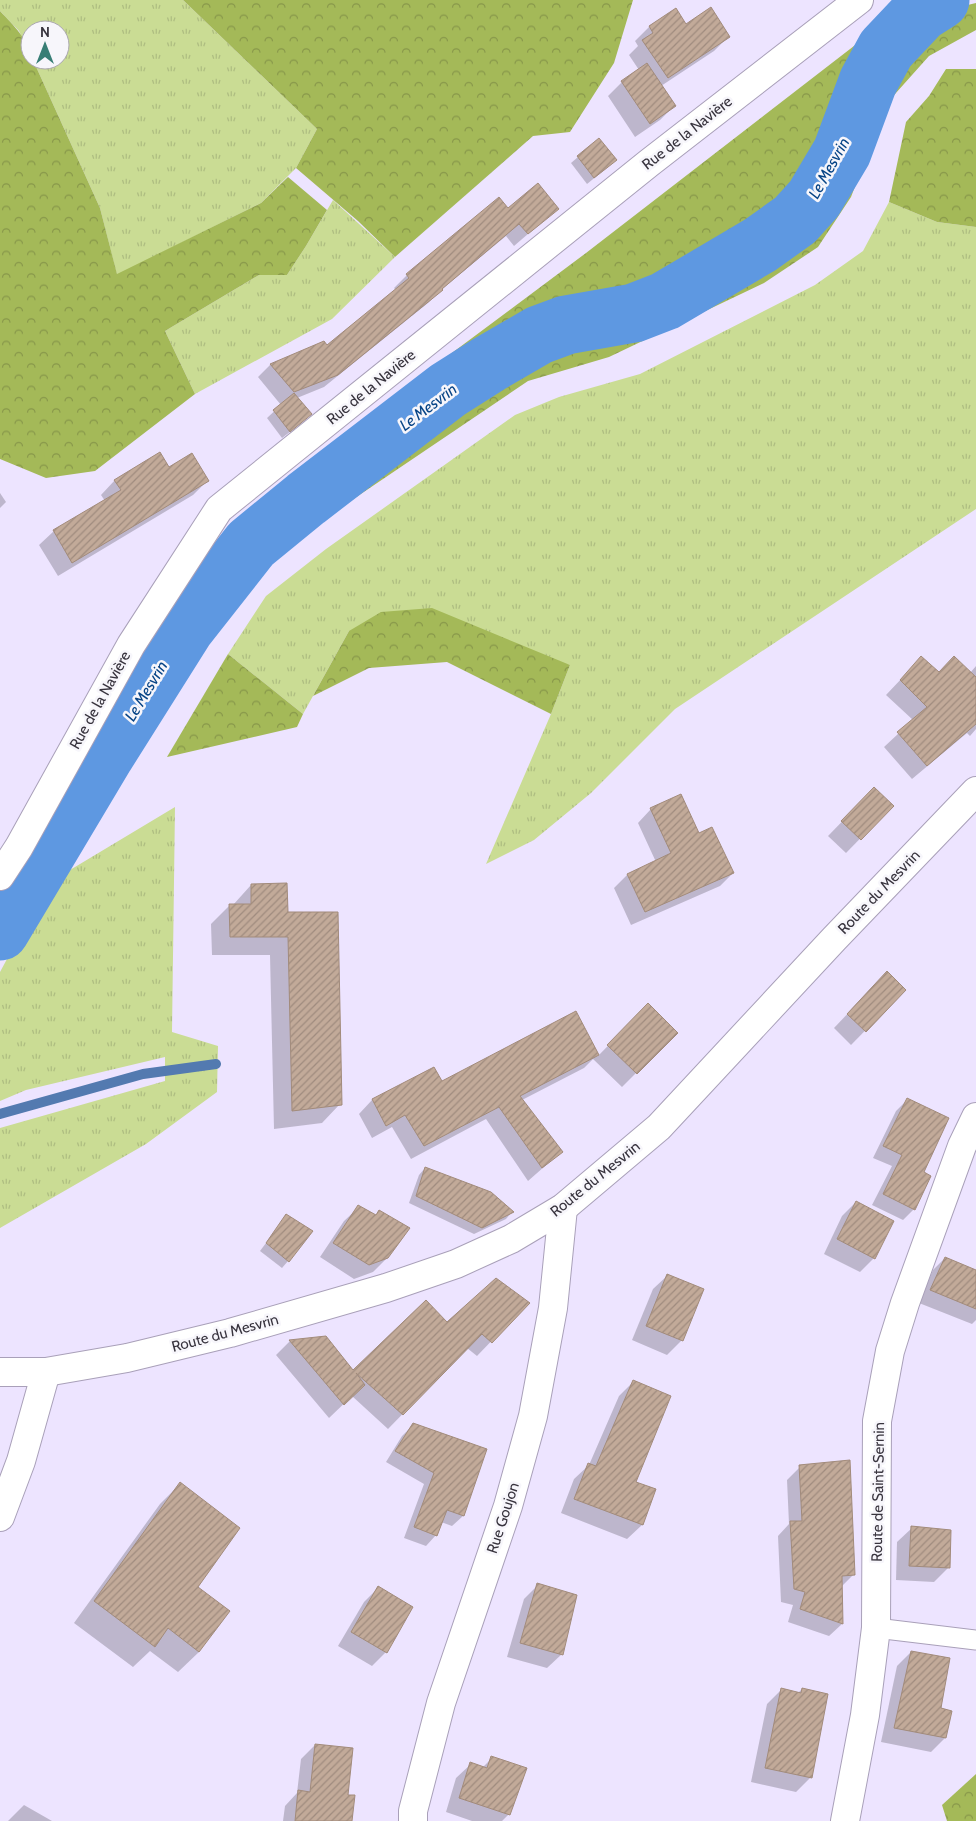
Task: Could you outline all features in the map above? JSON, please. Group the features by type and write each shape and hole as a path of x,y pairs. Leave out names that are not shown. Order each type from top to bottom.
{"street":[{"name":"Rue de la Navière","path":"0,876 24,838 131,645 219,509 649,163 859,0"},
{"name":"Route du Mesvrin","path":"0,1372 46,1372 128,1358 230,1333 386,1288 464,1260 511,1239 563,1208 659,1127 834,939 976,791"},
{"name":"Route de Saint-Sernin","path":"846,1821 865,1715 876,1628 877,1421 890,1351 904,1303 962,1146 976,1116"},
{"name":"Rue Goujon","path":"413,1821 413,1810 441,1703 508,1506 533,1416 553,1308 563,1208"},
{"path":"0,1517 21,1461 46,1372"}],"lane":[{"path":"876,1628 976,1640"}],"green space":[{"path":"0,0 183,0 317,129 296,168 261,203 117,275 100,208 38,70 70,70 70,20 20,20 20,33 0,11"},
{"path":"183,0 633,0 614,63 570,132 533,136 395,257 358,221 296,168 317,129"},
{"path":"976,3 976,30 929,56 887,103 851,197 818,247 764,283 609,357 528,381 278,550 285,533 447,409 564,337 621,331 665,312 777,243 814,210 855,146 883,76 924,34 955,8"},
{"path":"0,11 20,34 20,70 38,70 100,208 117,274 261,203 288,177 327,210 287,275 259,275 165,331 195,394 95,471 46,478 0,459"},
{"path":"863,39 856,70 819,157 788,208 699,268 644,298 607,304 542,324 415,400 421,376 586,253"},
{"path":"946,69 976,69 976,227 937,222 889,202 906,122 929,96"},
{"path":"333,200 395,257 332,319 195,394 165,331 259,275 287,275"},
{"path":"889,202 937,222 976,227 976,509 675,709 591,793 534,840 486,864 551,714 570,665 349,631 303,714 228,654 266,596 326,549 515,415 559,397 640,374 815,285 863,251"},
{"path":"432,608 570,665 551,714 447,662 369,668 313,696 349,631 381,612"},
{"path":"228,654 303,714 297,727 167,757"},
{"path":"175,807 172,1032 218,1046 217,1092 146,1144 0,1228 0,1128 165,1081 165,1057 26,1090 0,1101 0,972 35,907 70,870"},
{"path":"976,1774 976,1821 947,1821 942,1805"}],"building":[{"path":"711,7 730,37 668,78 642,40 653,33 649,26 676,8 686,24"},
{"path":"647,63 676,106 650,124 621,81"},
{"path":"599,138 617,160 594,178 577,156"},
{"path":"538,183 559,209 528,234 519,224 443,290 338,375 294,392 270,364 324,341 327,345 409,278 406,274 499,197 508,208"},
{"path":"294,393 312,414 290,432 273,410"},
{"path":"160,452 169,467 192,453 209,481 72,563 53,530 121,490 114,480"},
{"path":"921,656 939,672 954,656 976,677 976,724 927,766 897,732 927,707 900,680"},
{"path":"874,787 894,806 861,840 841,821"},
{"path":"681,794 699,833 712,827 734,873 645,912 627,874 671,853 650,808"},
{"path":"287,883 288,912 338,912 342,1105 292,1111 288,937 230,937 229,904 251,904 251,884"},
{"path":"887,971 906,990 866,1032 847,1014"},
{"path":"648,1003 678,1033 637,1074 607,1045"},
{"path":"576,1011 599,1055 520,1096 563,1152 542,1168 499,1107 424,1146 405,1115 386,1126 372,1099 434,1067 442,1081"},
{"path":"907,1098 949,1118 924,1172 931,1176 915,1210 883,1194 902,1155 883,1146"},
{"path":"425,1167 491,1192 514,1212 482,1228 416,1196"},
{"path":"856,1201 894,1221 875,1259 837,1239"},
{"path":"358,1205 376,1215 379,1210 410,1228 388,1258 369,1265 333,1243"},
{"path":"286,1214 313,1231 289,1262 266,1243"},
{"path":"945,1257 976,1270 976,1309 930,1290"},
{"path":"667,1274 704,1289 683,1341 646,1326"},
{"path":"496,1278 530,1303 492,1343 482,1334 403,1415 356,1373 365,1385 344,1405 289,1340 326,1336 353,1370 426,1300 447,1322"},
{"path":"633,1380 671,1396 636,1482 656,1489 643,1525 574,1499 588,1463 596,1466"},
{"path":"413,1423 487,1449 464,1516 447,1510 437,1536 414,1527 434,1473 395,1451"},
{"path":"850,1460 855,1575 842,1576 843,1624 800,1609 805,1592 794,1589 790,1521 802,1521 799,1465"},
{"path":"180,1482 240,1528 198,1587 230,1611 199,1652 168,1628 155,1647 94,1601"},
{"path":"911,1526 951,1530 950,1568 909,1566"},
{"path":"537,1583 577,1595 563,1655 520,1643"},
{"path":"378,1586 413,1607 387,1653 351,1632"},
{"path":"911,1651 950,1658 941,1708 952,1711 946,1738 894,1728"},
{"path":"781,1688 801,1693 802,1688 828,1694 812,1778 765,1768"},
{"path":"315,1744 353,1748 348,1795 355,1795 352,1821 295,1821 298,1790 310,1792"},
{"path":"491,1756 527,1768 510,1815 459,1798 470,1762 487,1768"}],"waterway":[{"name":"Le Mesvrin","path":"0,931 105,755 185,628 251,544 306,499 448,390 489,364 539,335 566,325 634,313 665,301 760,245 795,220 814,199 842,152 868,82 886,49 921,12 940,0"},
{"path":"0,1114 143,1074 216,1064"}]}
